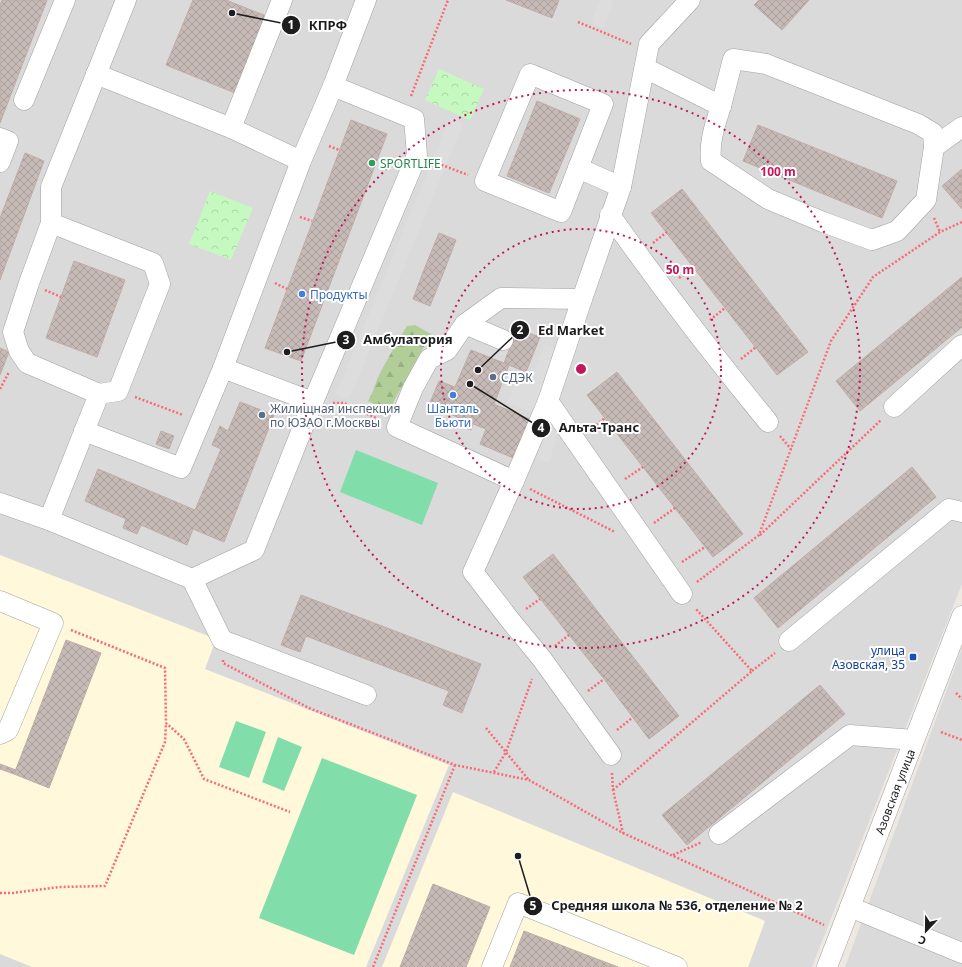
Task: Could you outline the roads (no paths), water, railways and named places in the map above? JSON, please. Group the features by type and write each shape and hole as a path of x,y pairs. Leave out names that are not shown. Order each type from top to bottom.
{"street":[{"path":"24,100 65,0"},
{"path":"109,392 27,362 19,351 12,332 51,223 51,187 126,0"},
{"path":"231,128 282,0"},
{"path":"84,431 181,468 223,368 301,161 333,86 366,0"},
{"path":"611,755 542,659 473,572 548,401 610,215 621,187 649,44 690,0"},
{"path":"733,59 766,64 918,124 933,133 934,147 926,200 897,231 872,240 823,222 768,199 711,161 710,155 713,130 721,106 733,59"},
{"path":"645,68 721,106"},
{"path":"96,74 231,128 301,161"},
{"path":"530,74 603,104 578,168 561,212 485,181 530,74"},
{"path":"192,579 254,550 313,402 417,155 414,119 333,86"},
{"path":"934,147 962,127"},
{"path":"0,138 8,142 0,162"},
{"path":"578,168 621,187"},
{"path":"610,215 696,332 768,422"},
{"path":"49,520 84,431 109,392 160,284 153,263 51,223"},
{"path":"514,481 397,427 414,388 429,359 447,350 465,324 501,298 582,299"},
{"path":"465,324 503,340"},
{"path":"894,407 962,345"},
{"path":"223,368 313,402"},
{"path":"548,401 682,594"},
{"path":"0,503 49,520 192,579 222,640 366,695"},
{"path":"789,641 949,509 962,512"},
{"path":"0,602 53,623 8,730 0,734"},
{"name":"Азовская улица","path":"827,967 962,616"},
{"path":"719,834 850,735 914,740"},
{"path":"492,967 518,902 677,967"},
{"path":"850,908 962,953"}],"place":[{"name":"КПРФ","path":"232,13"},
{"name":"SPORTLIFE","path":"372,163"},
{"name":"Продукты","path":"302,294"},
{"name":"Амбулатория","path":"287,352"},
{"name":"Ed Market","path":"478,370"},
{"name":"СДЭК","path":"493,377"},
{"name":"Альта-Транс","path":"470,384"},
{"name":"Шанталь Бьюти","path":"453,395"},
{"name":"Жилищная инспекция по ЮЗАО г.Москвы","path":"262,415"},
{"name":"улица Азовская, 35","path":"913,657"},
{"name":"Средняя школа № 536, отделение № 2","path":"518,856"}]}
